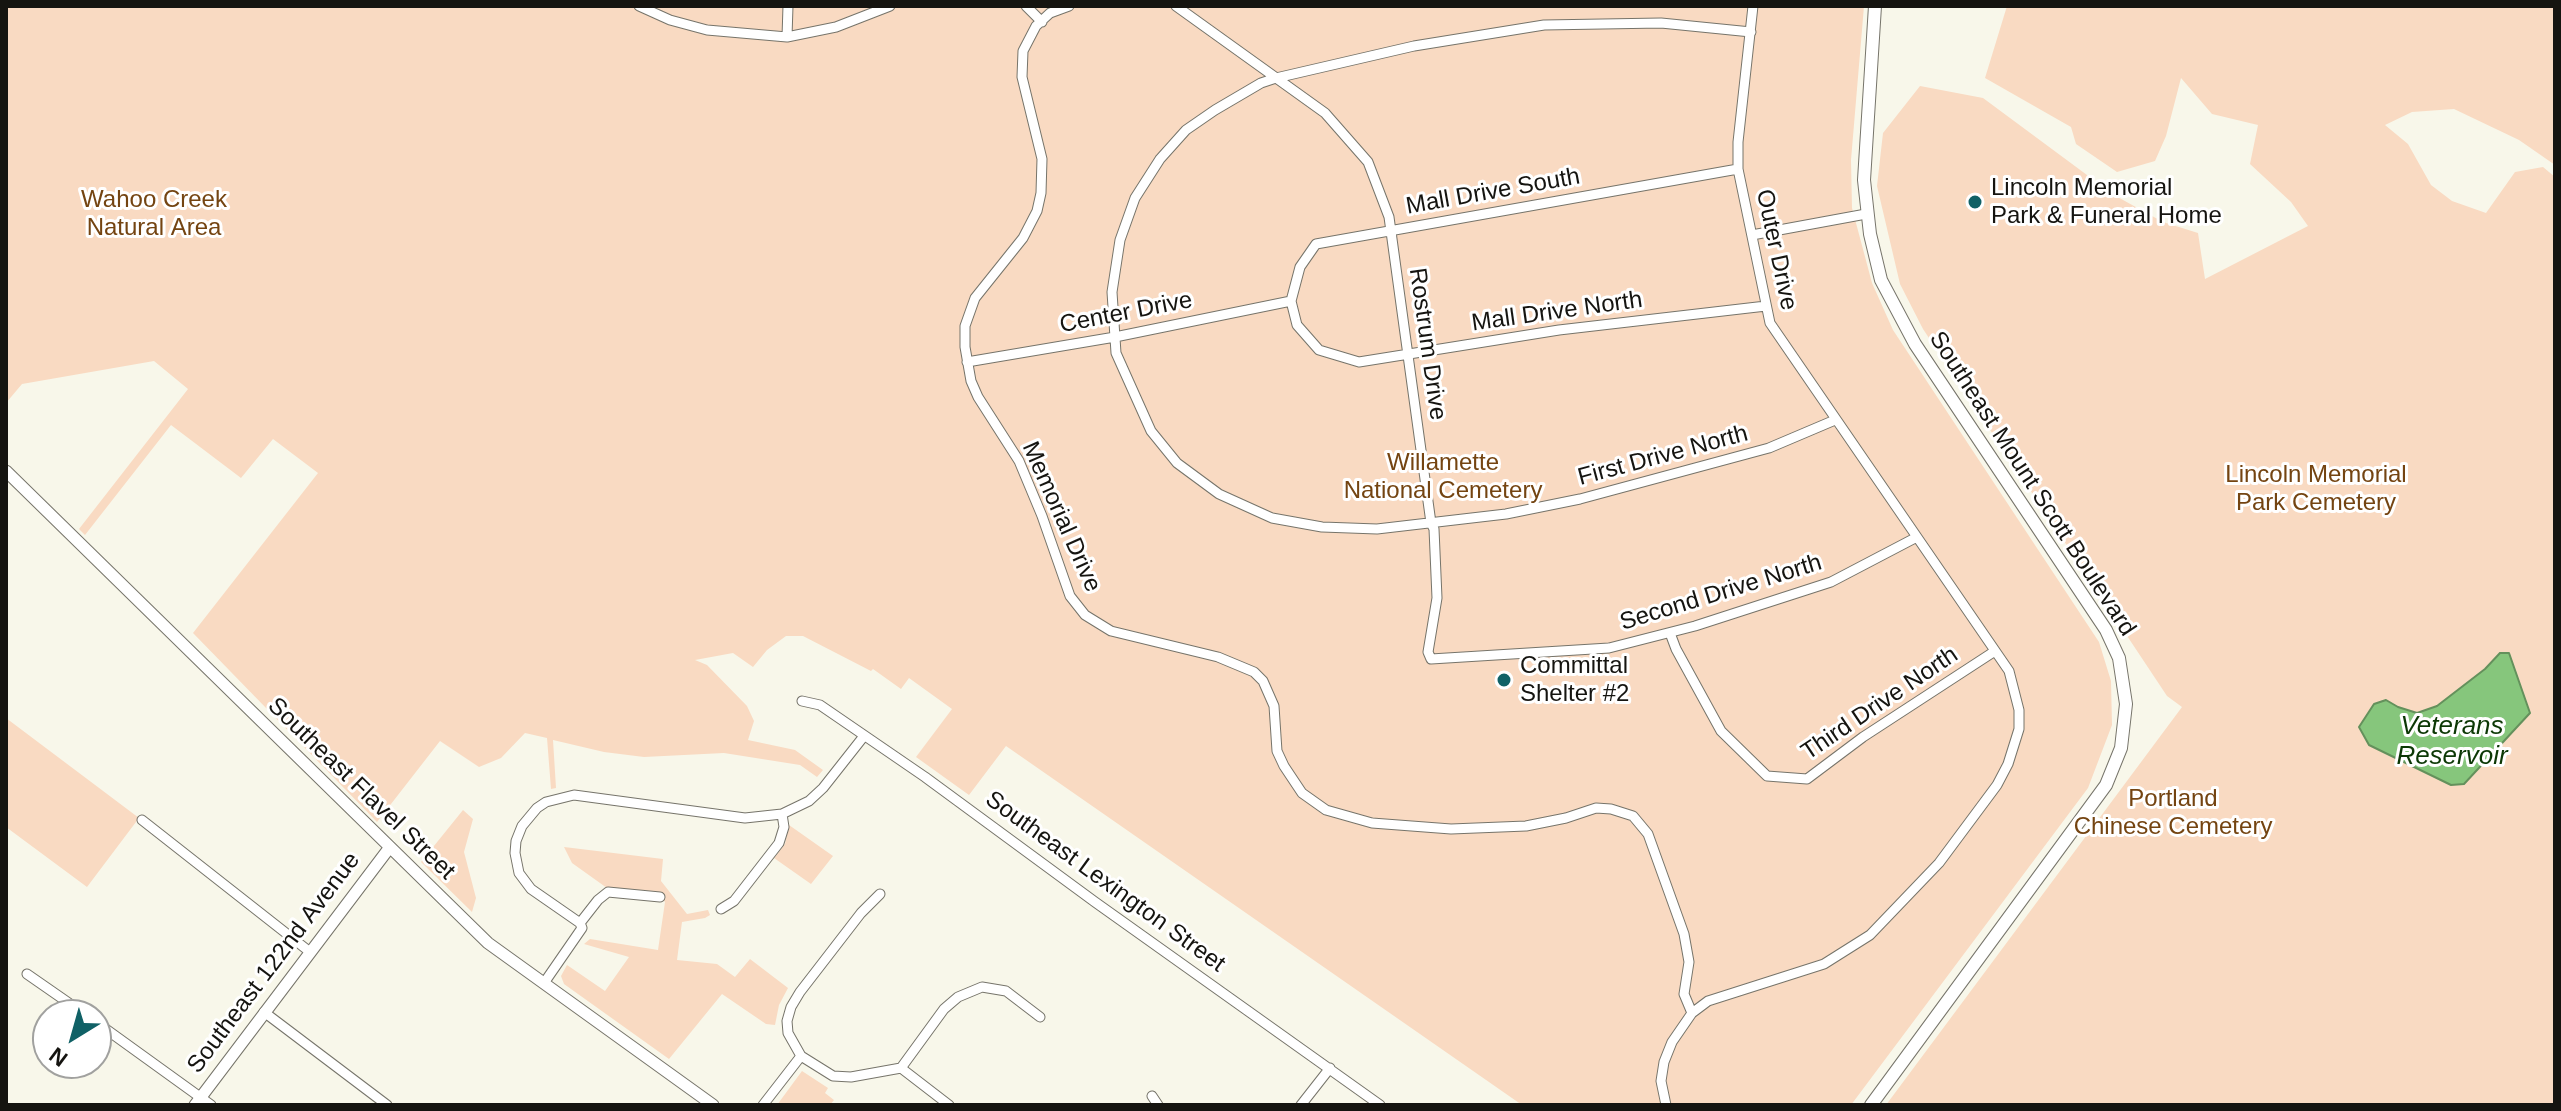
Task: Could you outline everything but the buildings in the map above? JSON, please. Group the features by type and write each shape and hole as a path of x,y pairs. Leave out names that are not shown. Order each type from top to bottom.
{"main road":[{"name":"Southeast Mount Scott Boulevard","path":"1871,1105 2106,785 2121,748 2126,704 2119,658 2106,630 1901,322 1881,280 1866,214 1864,165 1875,6"}],"street":[{"path":"639,6 670,20 707,30 787,37 836,27 890,6"},
{"path":"787,37 788,6"},
{"path":"1026,6 1042,22 1050,13 1069,6"},
{"path":"1176,6 1276,78"},
{"name":"Outer Drive","path":"1692,1013 1708,1001 1807,970 1849,950 1887,920 1925,879 1997,785 2016,744 2019,710 2009,671 1779,339 1766,306 1738,169 1738,142 1753,6"},
{"name":"Memorial Drive","path":"1042,22 1029,39 1021,65 1042,159 1037,211 1009,259 982,287 968,311 965,326 967,362 978,397 1011,447 1031,487 1066,589 1085,615 1111,631 1218,657 1254,672 1263,681 1274,706 1277,751 1284,766 1302,793 1326,810 1356,820 1451,829 1526,826 1596,808 1623,811 1633,816 1648,834 1684,934 1689,962 1684,994 1692,1013"},
{"name":"First Drive North","path":"1751,32 1661,23 1544,25 1414,46 1276,78 1215,110 1186,130 1160,159 1135,198 1120,240 1112,292 1116,353 1151,431 1177,463 1219,494 1272,518 1322,527 1377,529 1506,514 1580,499 1769,448 1835,420"},
{"name":"Rostrum Drive","path":"1276,78 1325,113 1368,162 1389,217 1434,529 1437,598 1428,652 1431,659"},
{"name":"Mall Drive South","path":"1291,301 1300,267 1316,244 1738,169"},
{"path":"1752,235 1866,214"},
{"name":"Center Drive","path":"967,362 1115,337 1291,301"},
{"name":"Mall Drive North","path":"1291,301 1297,325 1319,350 1359,362 1559,330 1766,306"},
{"name":"Southeast Flavel Street","path":"6,471 488,943 713,1105"},
{"name":"Second Drive North","path":"1431,659 1609,648 1670,633 1831,582 1917,537"},
{"name":"Third Drive North","path":"1670,633 1721,731 1767,776 1807,779 1875,729 1995,651"},
{"name":"Southeast Lexington Street","path":"802,701 820,705 998,829 1030,856 1380,1105"},
{"path":"544,983 582,928 580,923 531,889 519,873 515,853 522,826 546,802 574,795 745,818 782,814 809,801 823,788 864,736"},
{"path":"721,909 734,901 779,843 784,827 782,814"},
{"path":"142,820 310,952"},
{"name":"Southeast 122nd Avenue","path":"198,1101 390,847"},
{"path":"580,923 608,892 660,897"},
{"path":"880,894 861,913 791,1007 788,1033 801,1056 833,1076 851,1077 901,1068 944,1009 969,991 982,987 1006,991 1040,1017"},
{"path":"27,974 63,999"},
{"path":"264,1012 387,1105"},
{"path":"1666,1105 1661,1081 1664,1062 1672,1042 1692,1013"},
{"path":"112,1034 198,1101 211,1105"},
{"path":"763,1105 801,1056"},
{"path":"901,1068 949,1105"},
{"path":"1301,1105 1330,1068"}],"green space":[{"name":"Willamette National Cemetery","path":"6,6 1864,6 1851,160 1852,208 1872,283 1893,330 2099,642 2111,681 2112,725 2088,788 1851,1105 1522,1105 1006,746 969,795 916,757 952,709 909,678 901,689 873,669 871,671 803,636 786,636 767,650 753,667 733,653 695,660 707,665 747,706 754,721 748,740 795,750 823,770 817,777 800,765 724,753 644,757 604,752 553,740 556,788 551,789 547,738 525,733 501,758 479,767 440,741 377,822 193,633 318,473 273,439 241,478 171,425 85,535 79,529 188,389 154,361 22,384 6,403"},
{"name":"Lincoln Memorial Park Cemetery","path":"2007,6 2555,6 2555,165 2519,140 2454,109 2412,112 2385,125 2408,144 2431,185 2452,201 2486,213 2515,172 2543,167 2555,177 2555,1105 1886,1105 2182,707 2167,696 1923,329 1900,284 1877,186 1883,133 1920,86 1983,98 2114,195 2163,222 2198,233 2205,279 2308,226 2291,202 2250,164 2258,125 2212,114 2181,78 2166,136 2155,161 2117,172 2076,144 2071,127 1985,78"},
{"path":"6,718 139,818 87,887 6,827"},
{"path":"463,810 473,819 464,852 476,898 472,912 421,862"},
{"path":"789,825 833,856 811,884 774,858 785,844"},
{"path":"564,847 663,859 661,881 687,914 708,910 710,915 682,922 677,960 717,964 735,977 750,959 788,988 779,1005 775,1025 766,1024 722,994 669,1059 564,984 561,976 567,965 605,991 629,957 584,944 590,939 658,950 665,902 657,892 607,888 572,863"},
{"path":"802,1071 828,1088 825,1093 834,1100 830,1105 777,1105"}],"water":[{"name":"Veterans Reservoir","path":"2500,653 2509,653 2530,713 2464,784 2451,785 2369,745 2359,727 2374,704 2386,700 2417,713 2437,706 2485,669"}],"place":[{"name":"Lincoln Memorial Park & Funeral Home","path":"1975,202"},
{"name":"Committal Shelter #2","path":"1504,680"}],"park label":[{"name":"Wahoo Creek Natural Area","path":"154,214"},
{"name":"Portland Chinese Cemetery","path":"2173,813"}]}
